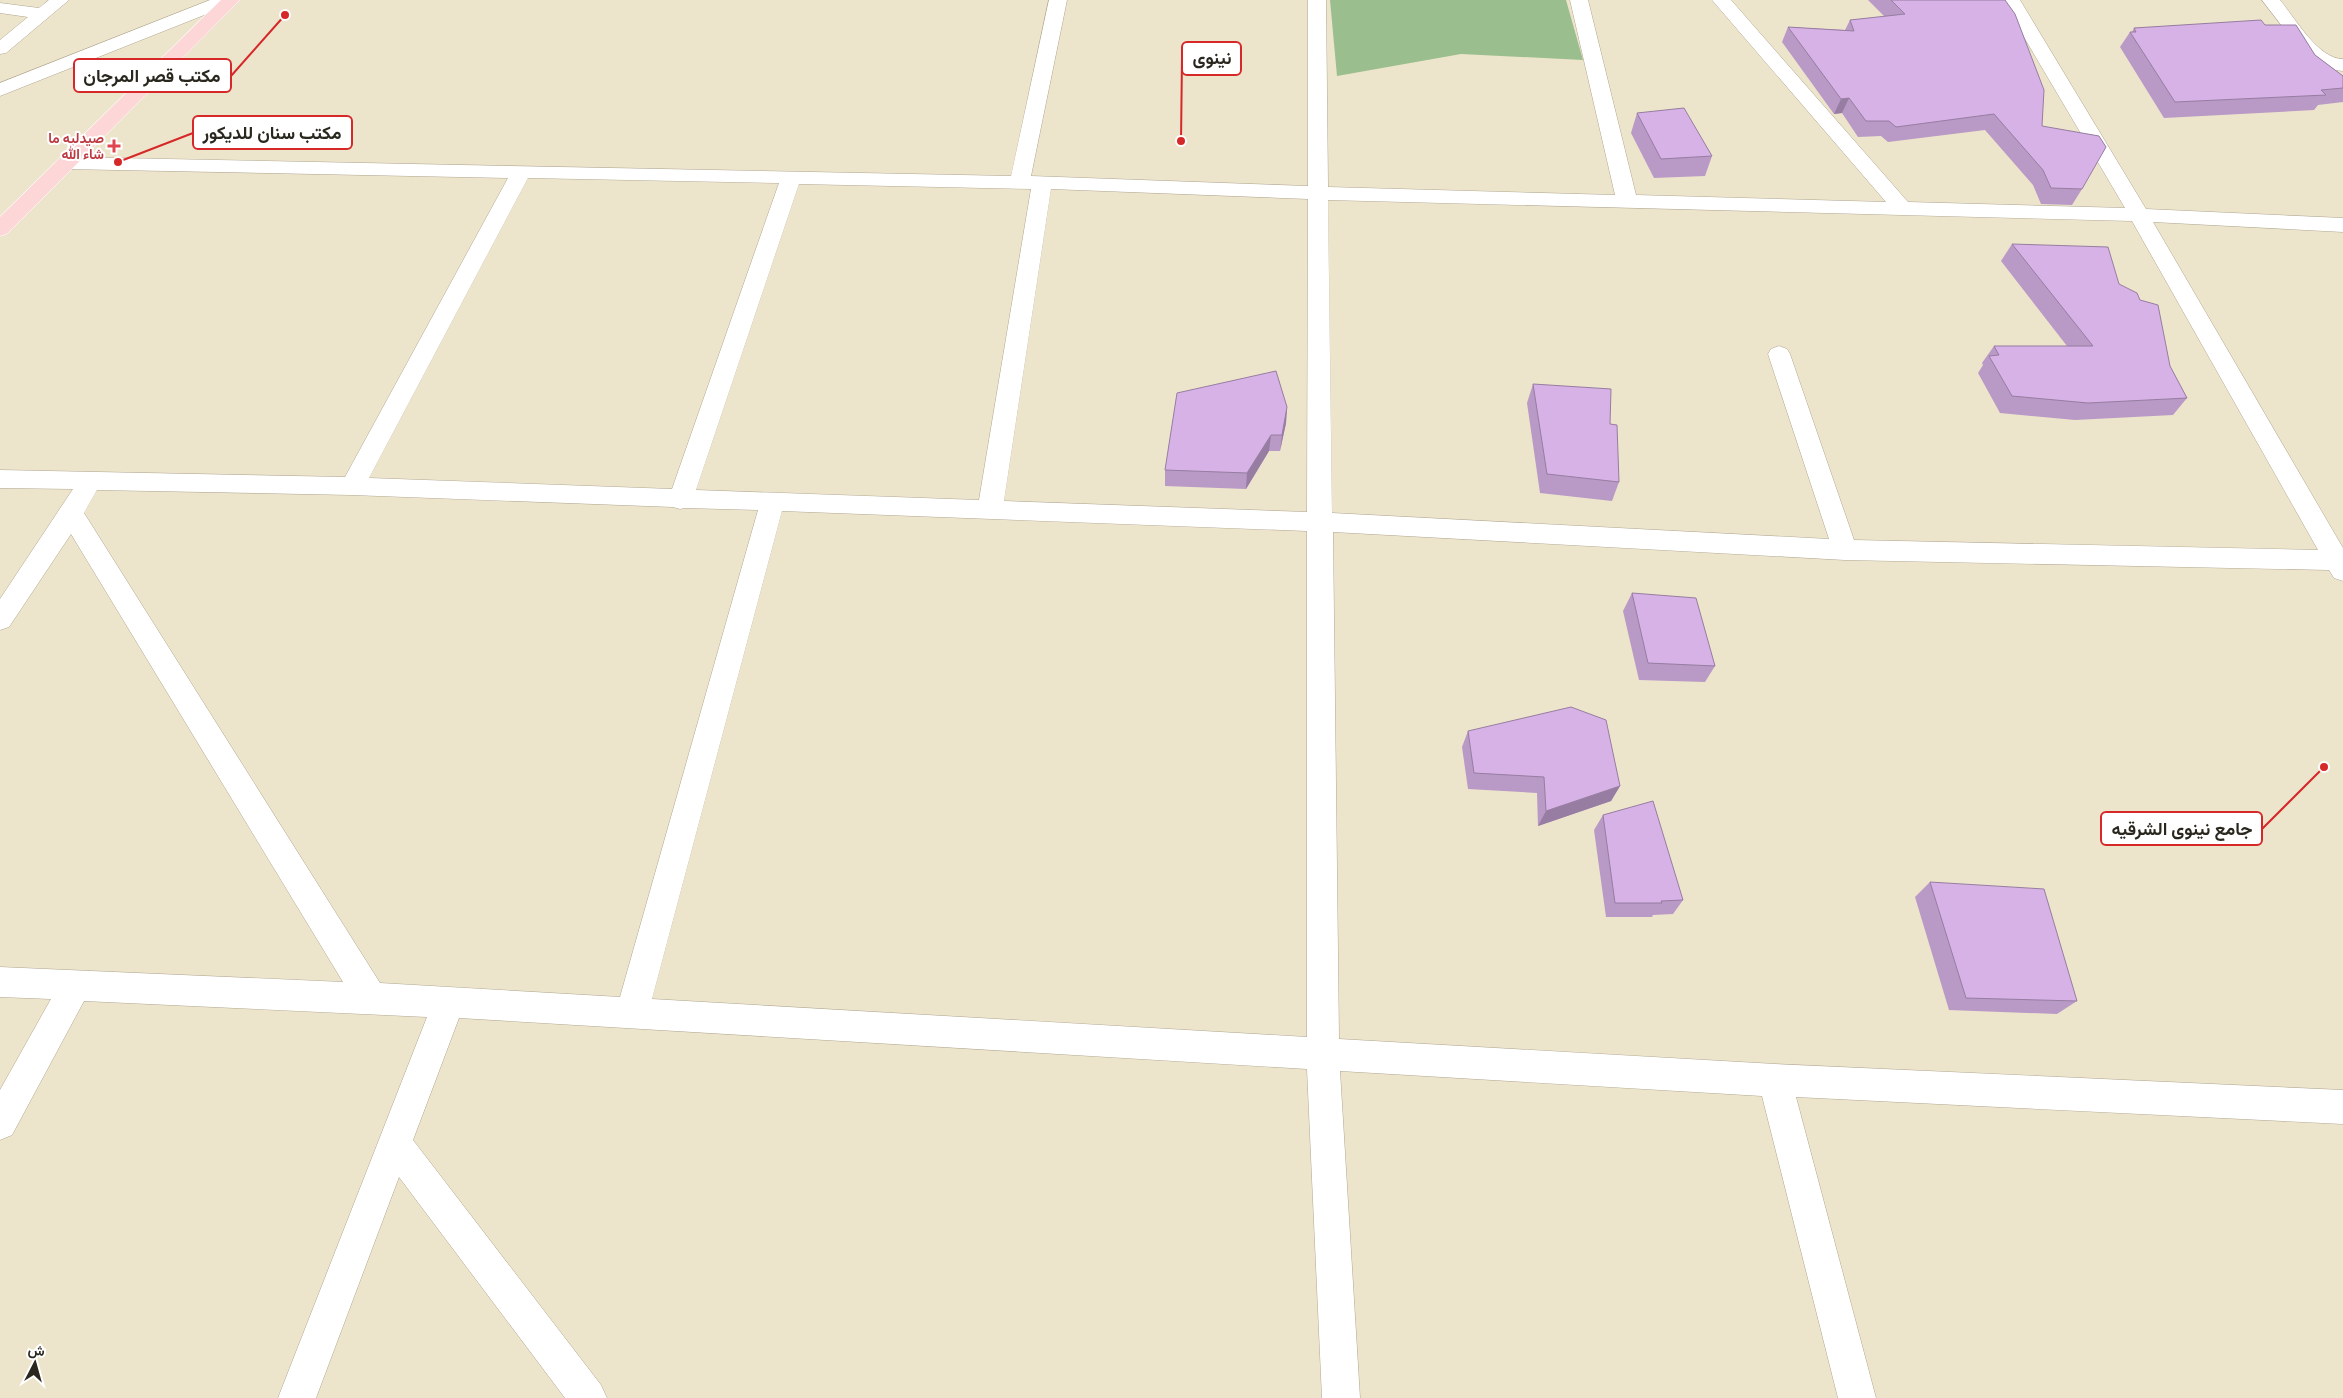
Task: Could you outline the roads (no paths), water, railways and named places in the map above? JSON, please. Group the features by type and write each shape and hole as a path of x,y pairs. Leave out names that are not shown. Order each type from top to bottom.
{"main road":[{"path":"0,229 231,0"}],"street":[{"path":"0,49 60,0"},
{"path":"0,90 226,0"},
{"path":"990,510 1031,183 1036,98 1058,0"},
{"path":"1317,0 1322,1054 1341,1398"},
{"path":"1579,0 1627,201"},
{"path":"1722,0 1903,209"},
{"path":"2011,0 2139,215 2341,563"},
{"path":"2271,0 2316,57 2334,65 2343,65"},
{"path":"0,8 43,14"},
{"path":"66,163 1031,183 1318,193 2139,215 2343,225"},
{"path":"352,486 522,173"},
{"path":"680,500 791,178"},
{"path":"1779,354 1844,550"},
{"path":"0,478 352,486 680,500 1320,522 1844,550 2341,563"},
{"path":"0,620 91,480"},
{"path":"632,1013 772,503"},
{"path":"71,513 371,998"},
{"path":"0,982 449,1002 1775,1080 2343,1107"},
{"path":"0,1123 75,986"},
{"path":"297,1398 449,1002"},
{"path":"1775,1080 1857,1398"},
{"path":"395,1144 588,1398"}],"place":[{"name":"مكتب قصر المرجان","path":"285,15"},
{"name":"نينوى","path":"1181,141"},
{"name":"صيدليه ما شاء الله","path":"114,146"},
{"name":"مكتب سنان للديكور","path":"118,162"},
{"name":"جامع نينوى الشرقيه","path":"2324,767"}]}
